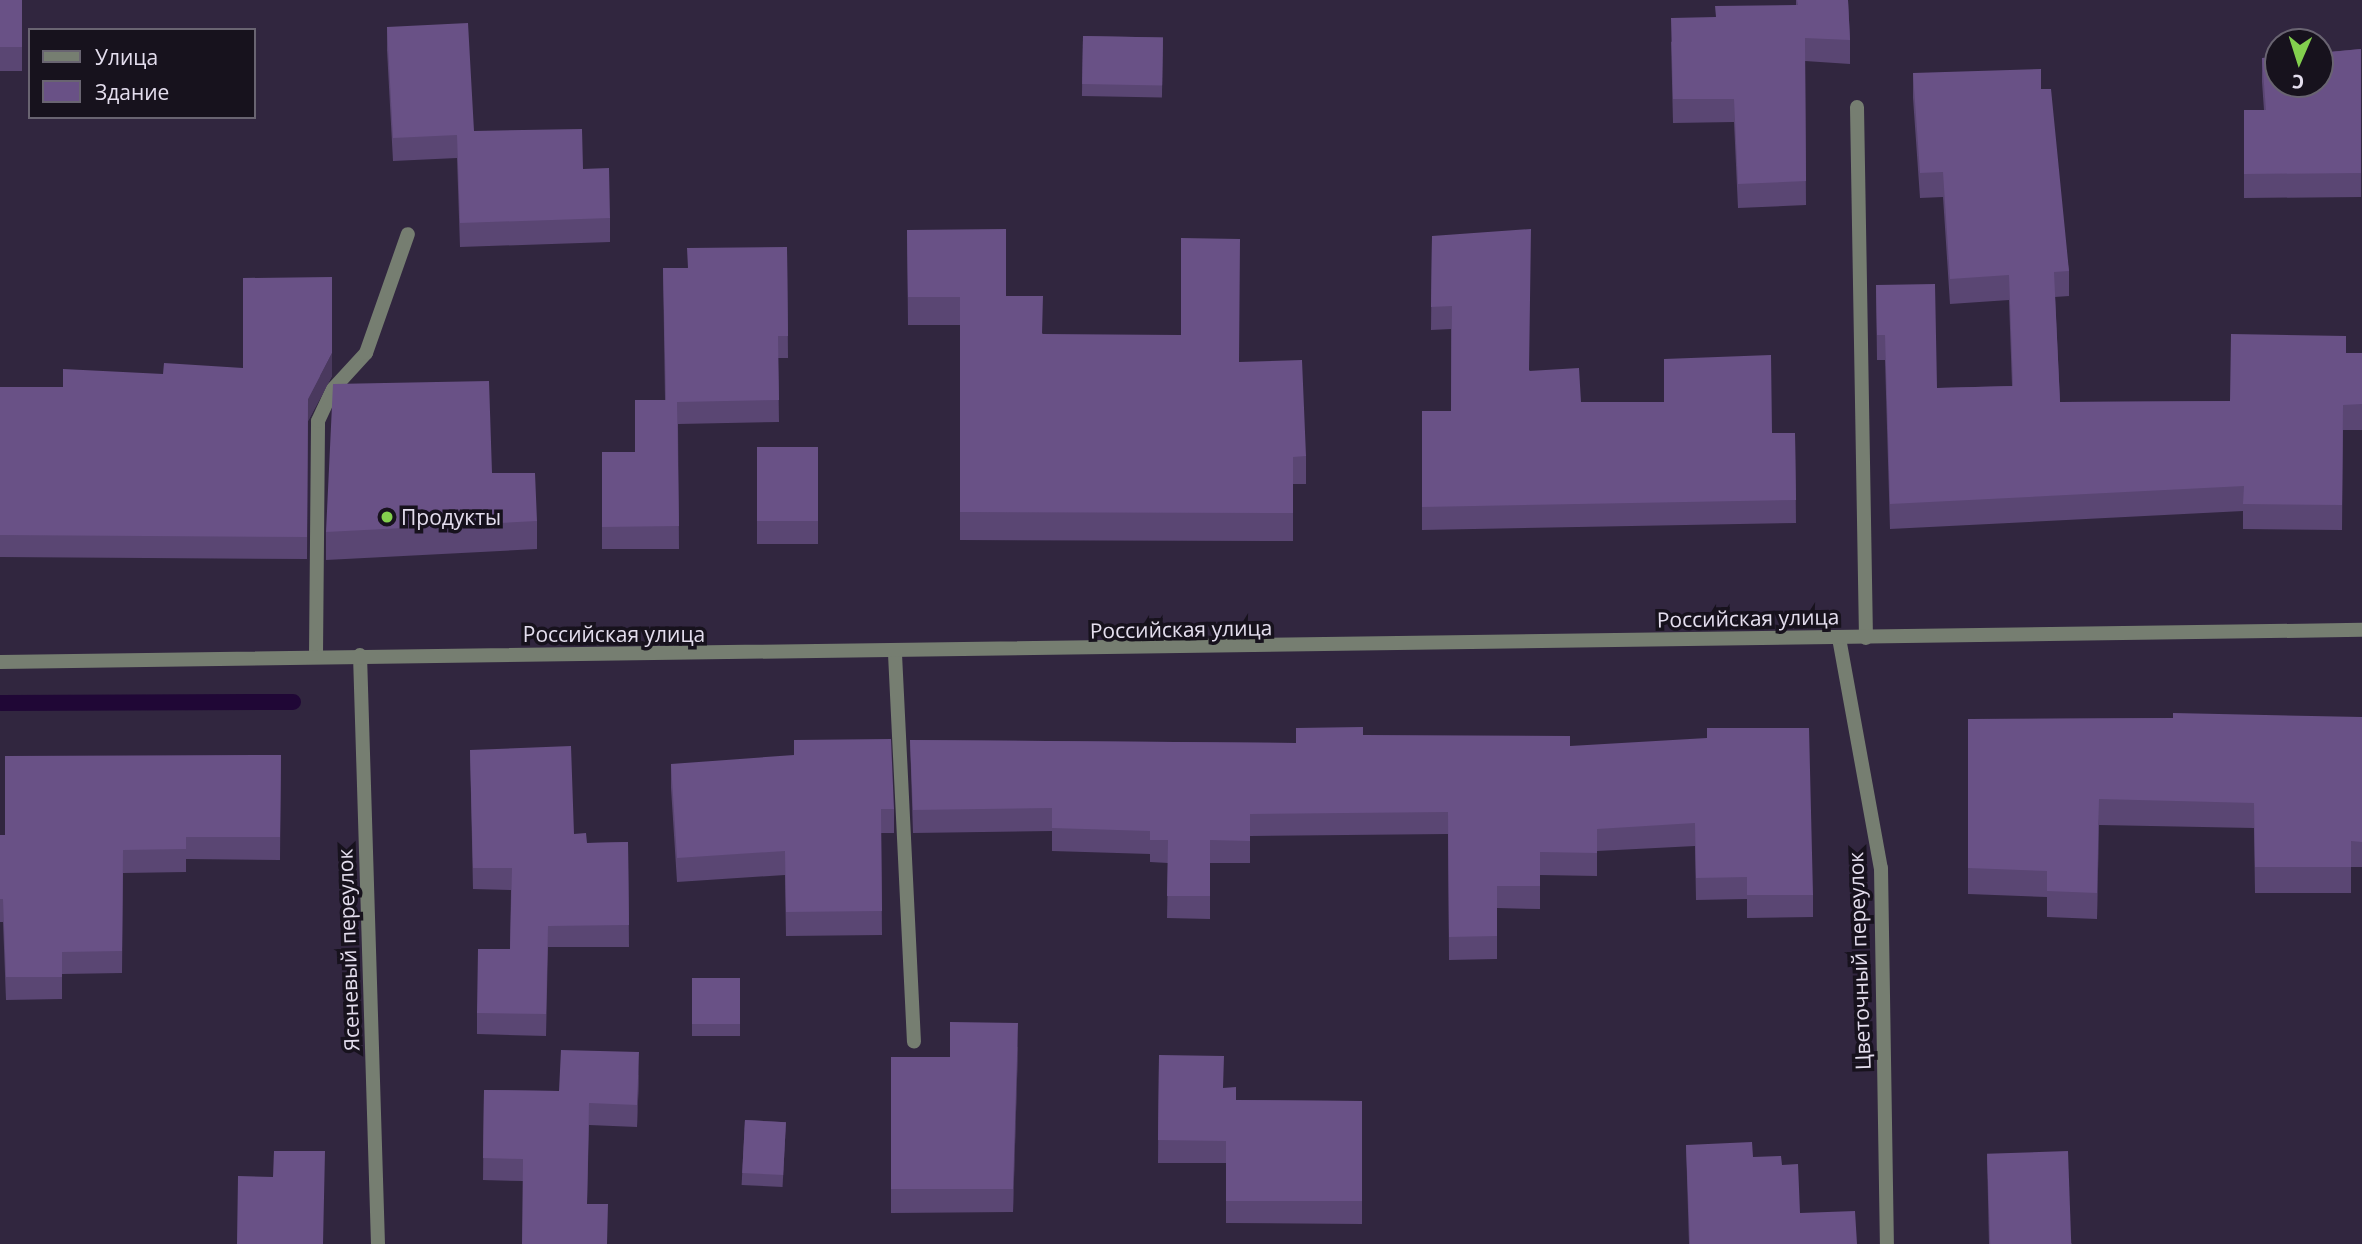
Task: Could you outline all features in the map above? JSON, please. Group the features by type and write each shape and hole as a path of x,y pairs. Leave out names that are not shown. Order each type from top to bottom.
{"street":[{"path":"1857,107 1866,638"},
{"path":"316,655 318,421 333,389 366,353 408,234"},
{"name":"Российская улица","path":"0,662 316,655 895,654 2362,630"},
{"name":"Цветочный переулок","path":"1839,638 1881,868 1887,1244"},
{"path":"895,654 914,1042"},
{"name":"Ясеневый переулок","path":"360,655 379,1244"}],"building":[{"path":"0,0 22,0 22,47 0,47"},
{"path":"1797,0 1848,0 1850,40 1805,38 1806,181 1738,184 1734,99 1673,99 1671,18 1716,17 1715,6 1798,5"},
{"path":"468,23 474,131 582,129 583,169 609,168 610,218 460,223 457,135 393,138 387,27"},
{"path":"1083,36 1163,37 1162,85 1082,84"},
{"path":"2361,49 2361,173 2244,174 2244,110 2266,110 2265,98 2334,98 2334,52"},
{"path":"2041,69 2041,89 2051,89 2069,271 2054,272 2060,402 2230,401 2231,334 2346,336 2346,353 2362,353 2362,404 2343,405 2342,505 2243,504 2244,486 1890,504 1885,335 1877,335 1876,285 1935,284 1937,388 2013,386 2009,275 1950,279 1943,172 1920,173 1913,73"},
{"path":"1006,229 1006,296 1043,296 1042,334 1181,335 1181,238 1240,239 1239,362 1302,360 1306,456 1293,457 1293,513 960,512 960,297 908,297 907,230"},
{"path":"1531,229 1529,371 1579,368 1581,402 1664,402 1664,359 1771,355 1772,433 1795,433 1796,500 1422,507 1422,411 1451,411 1452,306 1431,307 1432,236"},
{"path":"787,247 788,336 778,336 779,400 677,402 679,526 602,527 602,452 635,452 635,400 666,400 663,268 688,268 687,248"},
{"path":"332,277 332,353 308,399 307,537 0,535 0,387 63,387 63,369 163,374 164,363 243,368 243,278"},
{"path":"489,381 492,473 535,473 537,521 326,532 333,384"},
{"path":"757,447 818,447 818,521 757,521"},
{"path":"2173,713 2362,717 2362,842 2351,841 2351,867 2255,867 2254,803 2099,799 2097,893 2047,891 2047,871 1968,868 1968,719 2173,718"},
{"path":"1363,727 1363,735 1570,736 1570,746 1707,738 1707,728 1809,728 1813,895 1747,895 1747,877 1696,878 1695,823 1597,829 1597,853 1540,852 1540,886 1497,886 1497,936 1449,937 1448,812 1250,814 1250,841 1210,840 1210,896 1167,896 1168,840 1150,840 1150,831 1052,828 1052,808 913,810 910,740 1296,743 1296,728"},
{"path":"891,739 894,809 881,809 882,911 786,912 785,851 677,858 671,764 794,755 794,740"},
{"path":"571,746 574,834 586,833 587,843 628,842 629,925 548,926 546,1014 477,1013 478,949 510,949 512,868 473,868 470,750"},
{"path":"281,755 280,837 186,837 186,849 123,850 122,951 62,952 62,977 6,977 3,899 0,899 0,835 5,835 5,756"},
{"path":"692,978 740,978 740,1024 692,1024"},
{"path":"950,1022 1018,1023 1013,1189 891,1189 891,1057 950,1057"},
{"path":"561,1050 639,1052 637,1105 589,1103 587,1204 608,1204 607,1244 522,1244 523,1159 483,1158 484,1090 559,1091"},
{"path":"1159,1055 1224,1056 1223,1088 1236,1087 1236,1100 1362,1101 1362,1201 1226,1201 1226,1141 1158,1140"},
{"path":"745,1120 786,1122 783,1175 742,1173"},
{"path":"1752,1142 1753,1157 1781,1156 1782,1165 1798,1164 1800,1213 1855,1211 1857,1244 1690,1244 1686,1145"},
{"path":"274,1151 325,1151 323,1244 237,1244 238,1176 273,1177"},
{"path":"2068,1151 2071,1244 1990,1244 1987,1154"}],"waterway":[{"path":"0,703 293,702"}],"place":[{"name":"Продукты","path":"387,517"}]}
